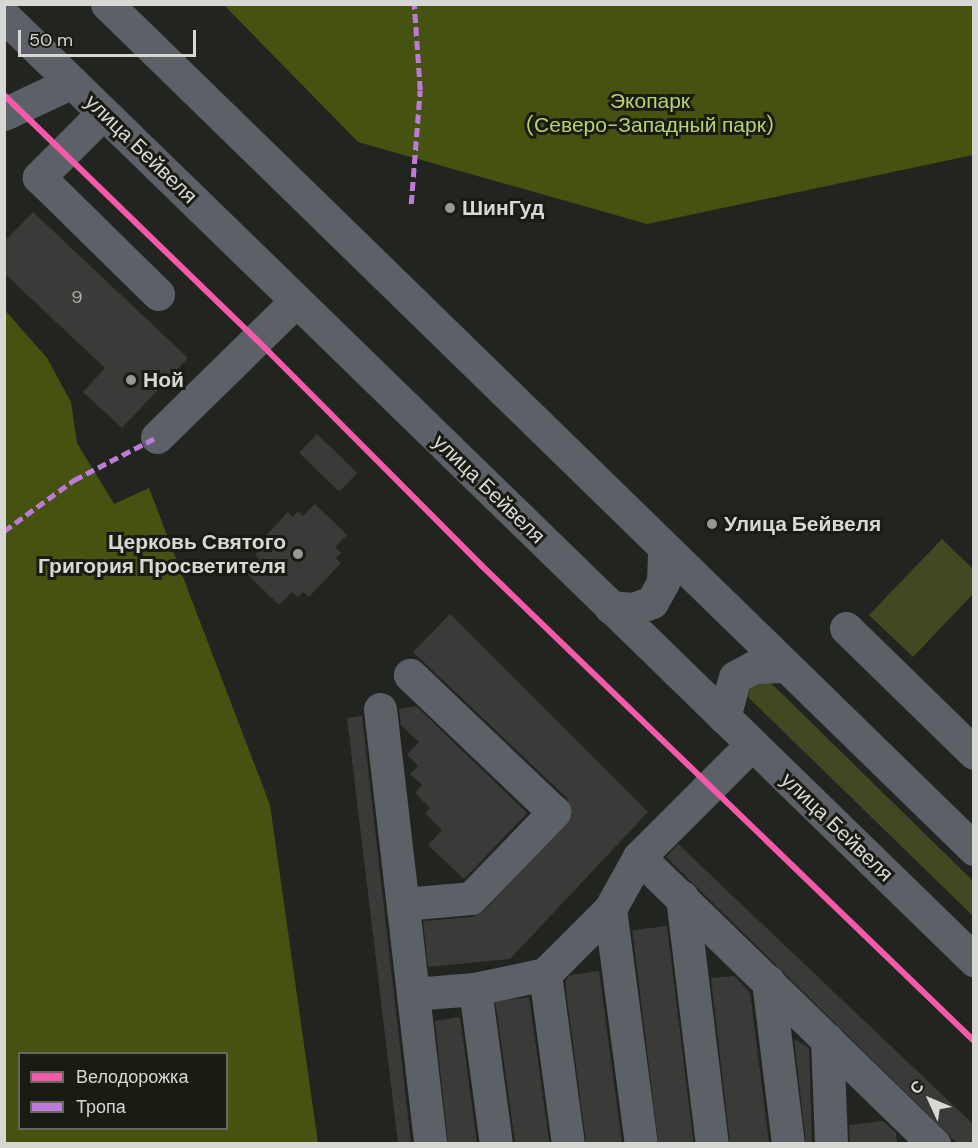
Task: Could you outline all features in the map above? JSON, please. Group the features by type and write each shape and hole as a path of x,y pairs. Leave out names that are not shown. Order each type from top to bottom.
{"main road":[{"path":"107,4 974,849"},
{"name":"улица Бейвеля","path":"4,16 974,960"},
{"path":"610,607 633,609 652,602 663,582 664,549"},
{"path":"723,717 735,677 754,667 785,666"}],"lane":[{"path":"4,114 72,82"},
{"path":"103,112 39,177 158,294"},
{"path":"157,437 296,301"},
{"path":"846,628 974,753"},
{"path":"403,904 471,898 554,812 410,675"},
{"path":"380,709 430,1143"},
{"path":"413,994 475,989 545,974 610,909 639,858 752,744"},
{"path":"639,858 827,1039 924,1139"},
{"path":"682,897 712,1143"},
{"path":"610,909 641,1143"},
{"path":"545,974 568,1143"},
{"path":"768,981 788,1143"},
{"path":"475,989 496,1143"},
{"path":"827,1039 831,1143"}],"green space":[{"name":"Экопарк (Северо-Западный парк)","path":"224,5 973,5 973,155 647,224 358,142"},
{"path":"4,309 47,358 71,402 77,443 114,504 149,488 270,805 318,1143 5,1143"},
{"path":"942,539 973,569 973,594 913,657 869,615"},
{"path":"752,681 769,681 973,881 973,916 748,697"}],"building":[{"path":"33,212 188,358 122,428 83,392 105,368 4,273 4,242"},
{"path":"317,434 357,473 339,492 299,453"},
{"name":"Церковь Святого Григория Просветителя","path":"315,504 347,535 335,547 341,553 336,558 341,563 309,597 303,592 298,597 292,592 279,605 246,573 260,559 255,555 261,549 257,545 288,512 293,517 298,511 303,516"},
{"path":"450,614 648,812 510,959 428,967 423,921 473,917 484,911 572,816 567,798 413,652"},
{"path":"416,706 527,813 464,879 428,845 442,830 425,813 430,808 415,793 422,785 410,774 418,766 407,754 419,742 401,725 399,709"},
{"path":"362,716 411,1143 398,1143 347,718"},
{"path":"678,844 974,1125 974,1143 957,1143 666,857"},
{"path":"667,926 694,1143 659,1144 632,930"},
{"path":"599,971 622,1143 586,1143 566,980 570,975"},
{"path":"734,976 750,992 769,1143 730,1143 711,978"},
{"path":"529,997 549,1143 515,1144 495,1002"},
{"path":"460,1017 477,1143 448,1143 435,1021"},
{"path":"794,1039 809,1048 812,1143 806,1143"},
{"path":"883,1121 896,1133 897,1143 850,1143 849,1125"}],"marked path":[{"path":"411,204 420,90 414,4"},
{"path":"4,531 74,480 157,437"}],"cycle path":[{"path":"4,95 257,340 481,565 974,1041"}],"place":[{"name":"ШинГуд","path":"450,208"},
{"name":"Ной","path":"131,380"},
{"name":"Улица Бейвеля","path":"712,524"},
{"name":"Церковь Святого Григория Просветителя","path":"298,554"}]}
